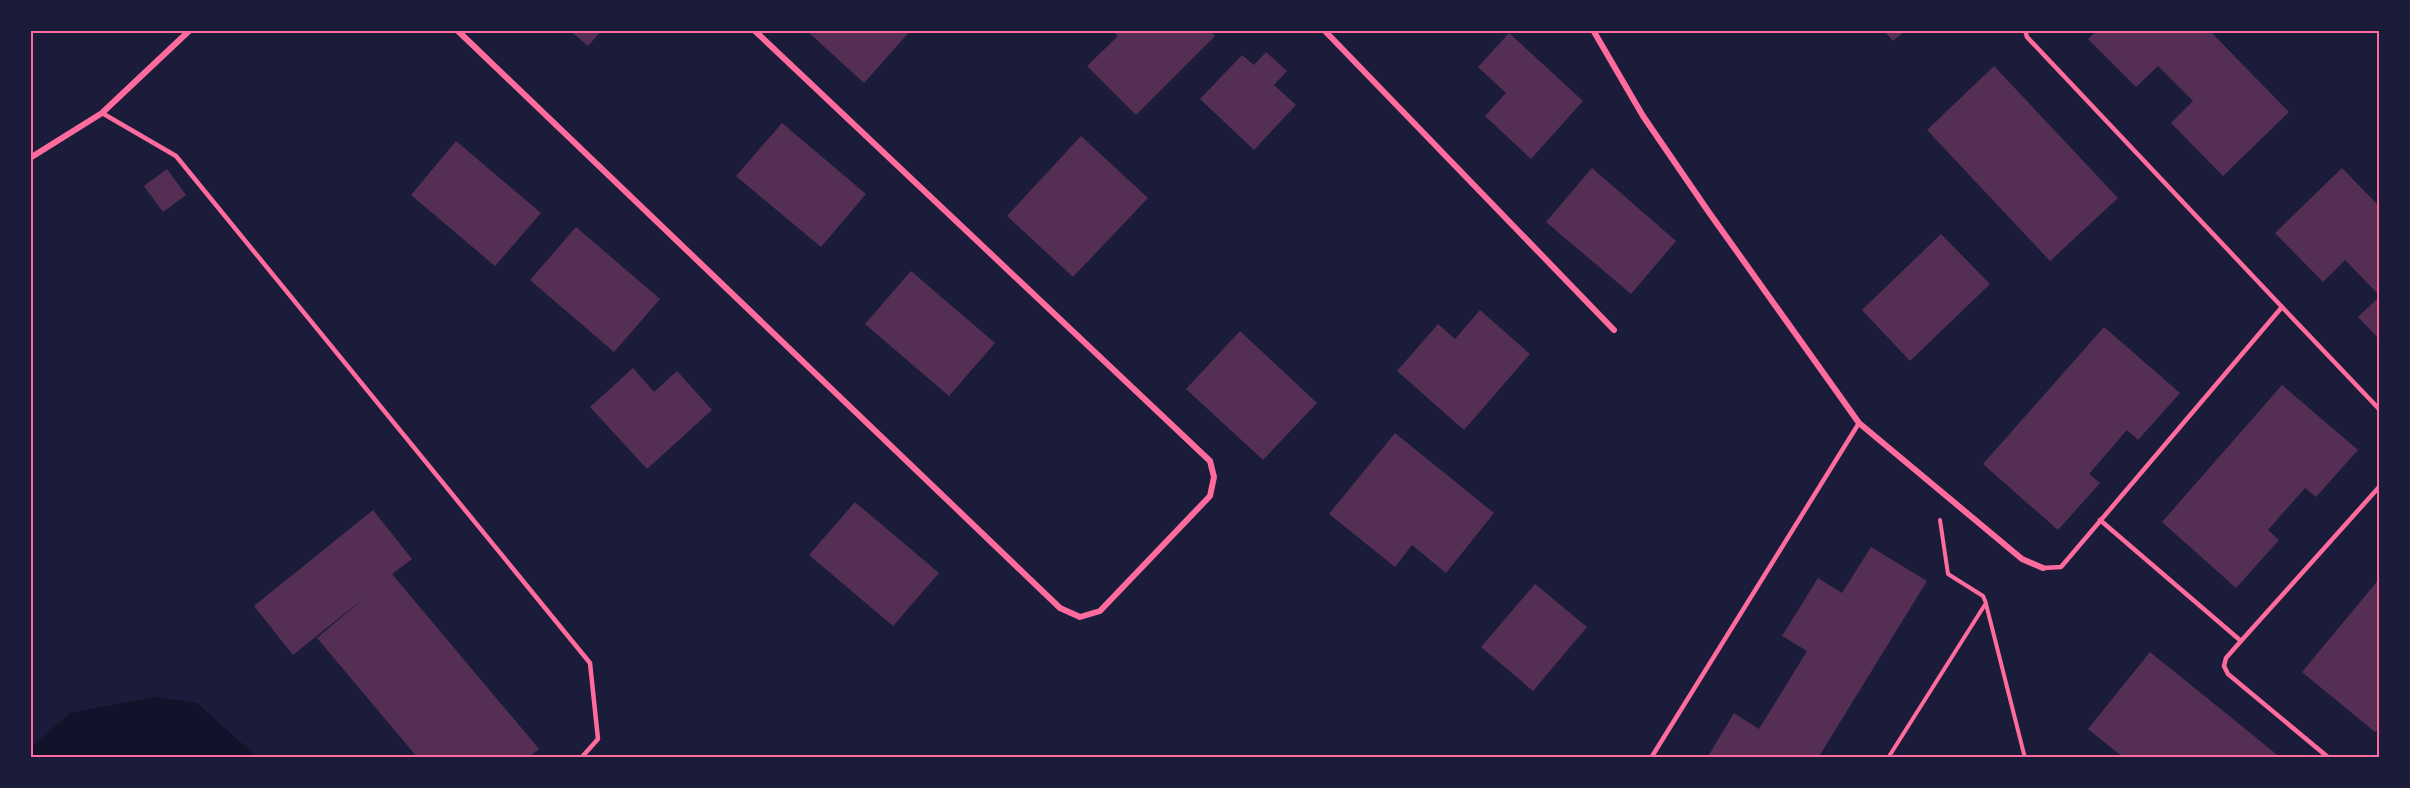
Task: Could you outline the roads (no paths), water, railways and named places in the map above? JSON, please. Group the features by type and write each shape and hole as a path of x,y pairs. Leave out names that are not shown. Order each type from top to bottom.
{"street":[{"path":"30,158 102,113 190,30"},
{"path":"457,30 1060,608 1080,617 1100,611 1210,496 1214,477 1210,461 754,30"},
{"path":"1324,30 1614,330"},
{"path":"1593,30 1656,135 1859,423 2022,559 2043,568"}],"lane":[{"path":"2025,30 2027,37 2380,410"},
{"path":"102,113 176,156 590,663 598,739 581,758"},
{"path":"2043,568 2061,567 2282,307"},
{"path":"1651,758 1859,423"},
{"path":"2329,758 2228,674 2224,666 2226,658 2380,486"},
{"path":"2100,520 2241,641"}]}
